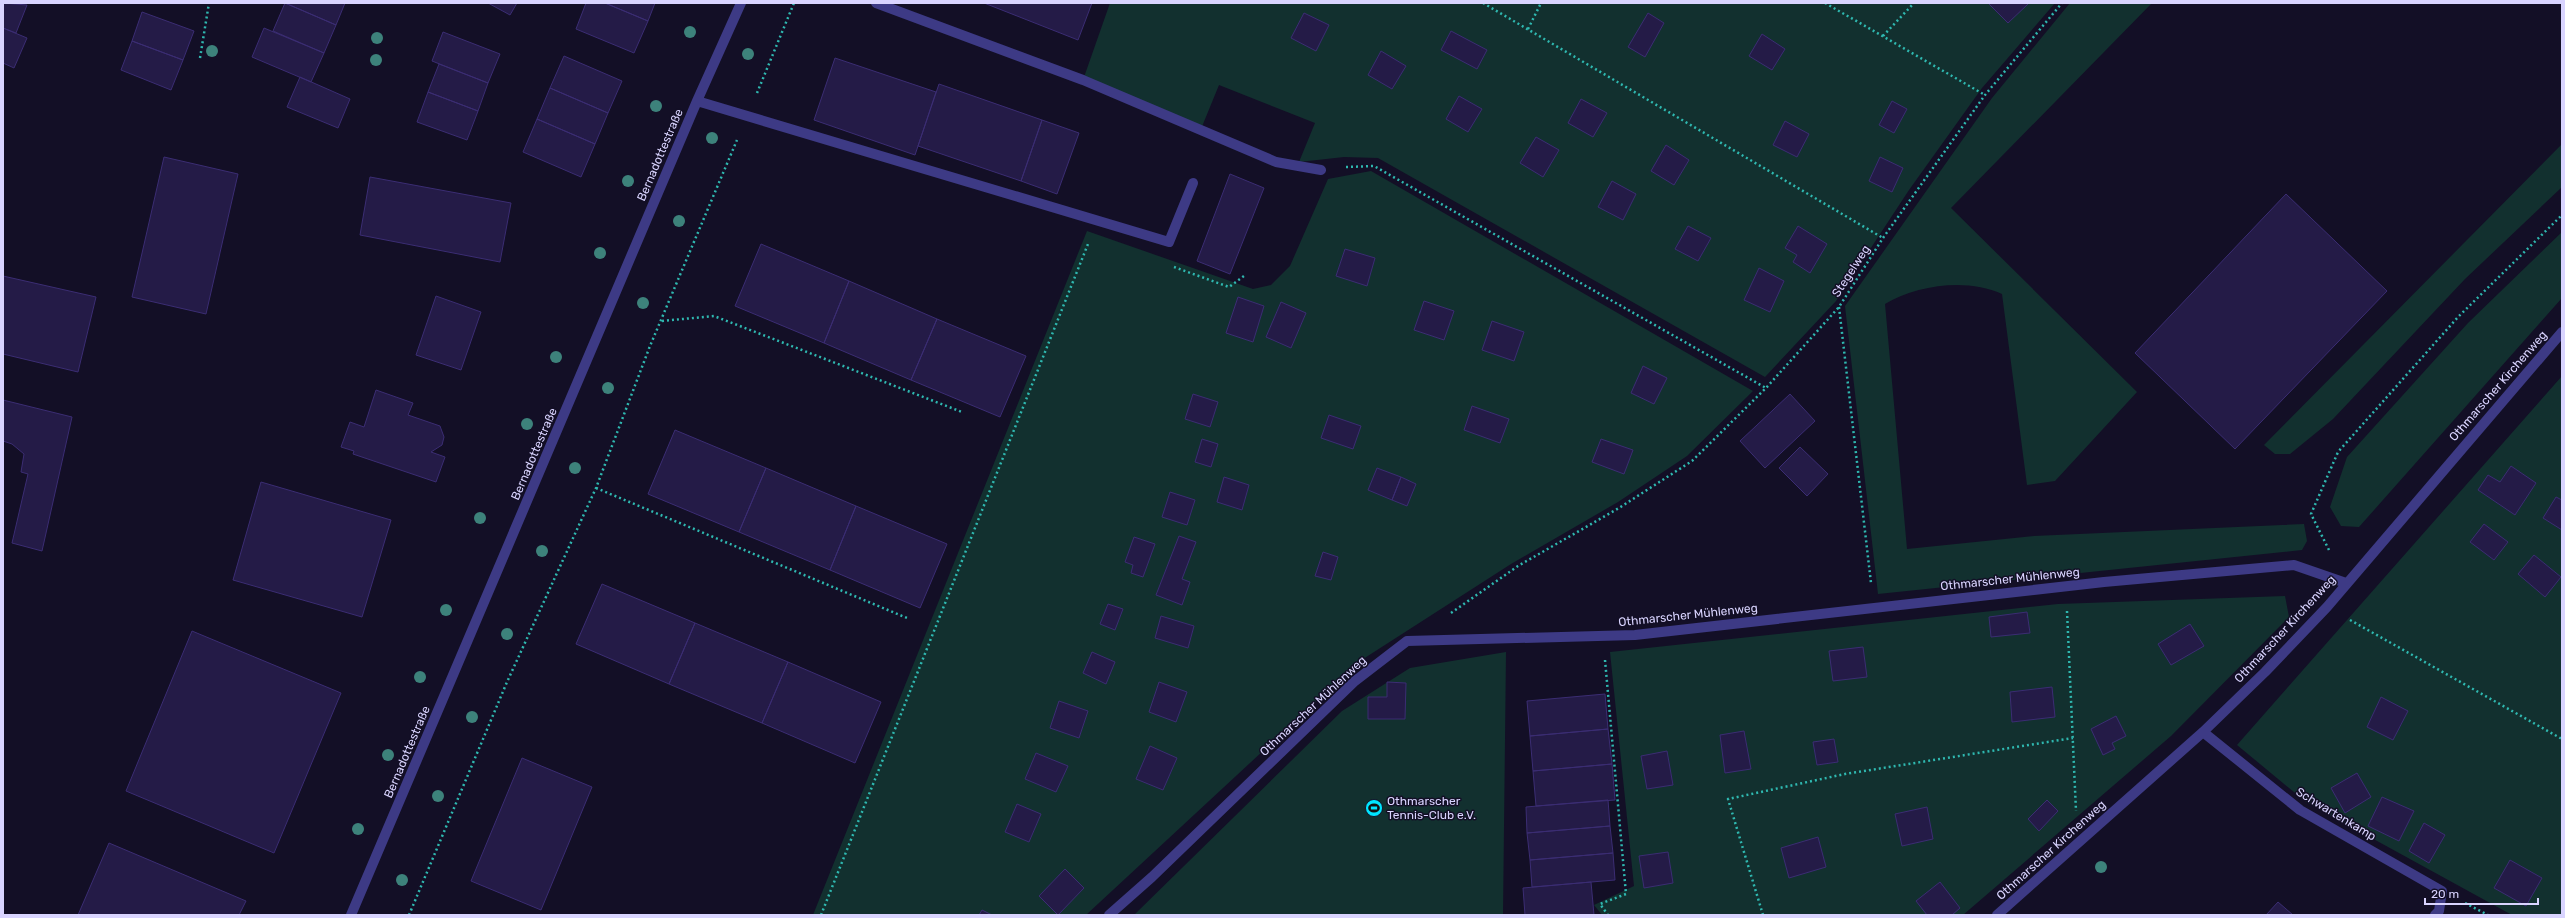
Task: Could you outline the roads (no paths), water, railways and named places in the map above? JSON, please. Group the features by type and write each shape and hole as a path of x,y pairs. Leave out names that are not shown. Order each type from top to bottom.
{"street":[{"name":"Bernadottestraße","path":"352,915 697,101 741,3"},
{"path":"876,3 1083,80 1276,162 1321,170"},
{"path":"697,101 1169,242 1193,183"},
{"name":"Othmarscher Kirchenweg","path":"1997,915 2203,732 2265,672 2346,582 2562,332"},
{"name":"Othmarscher Mühlenweg","path":"1109,915 1152,877 1356,681 1407,641 1635,635 2066,586 2294,565 2346,582"},
{"name":"Schwartenkamp","path":"2203,732 2300,810 2442,891 2439,911 2435,915"}],"place":[{"name":"Othmarscher Tennis-Club e.V.","path":"1374,808"}]}
